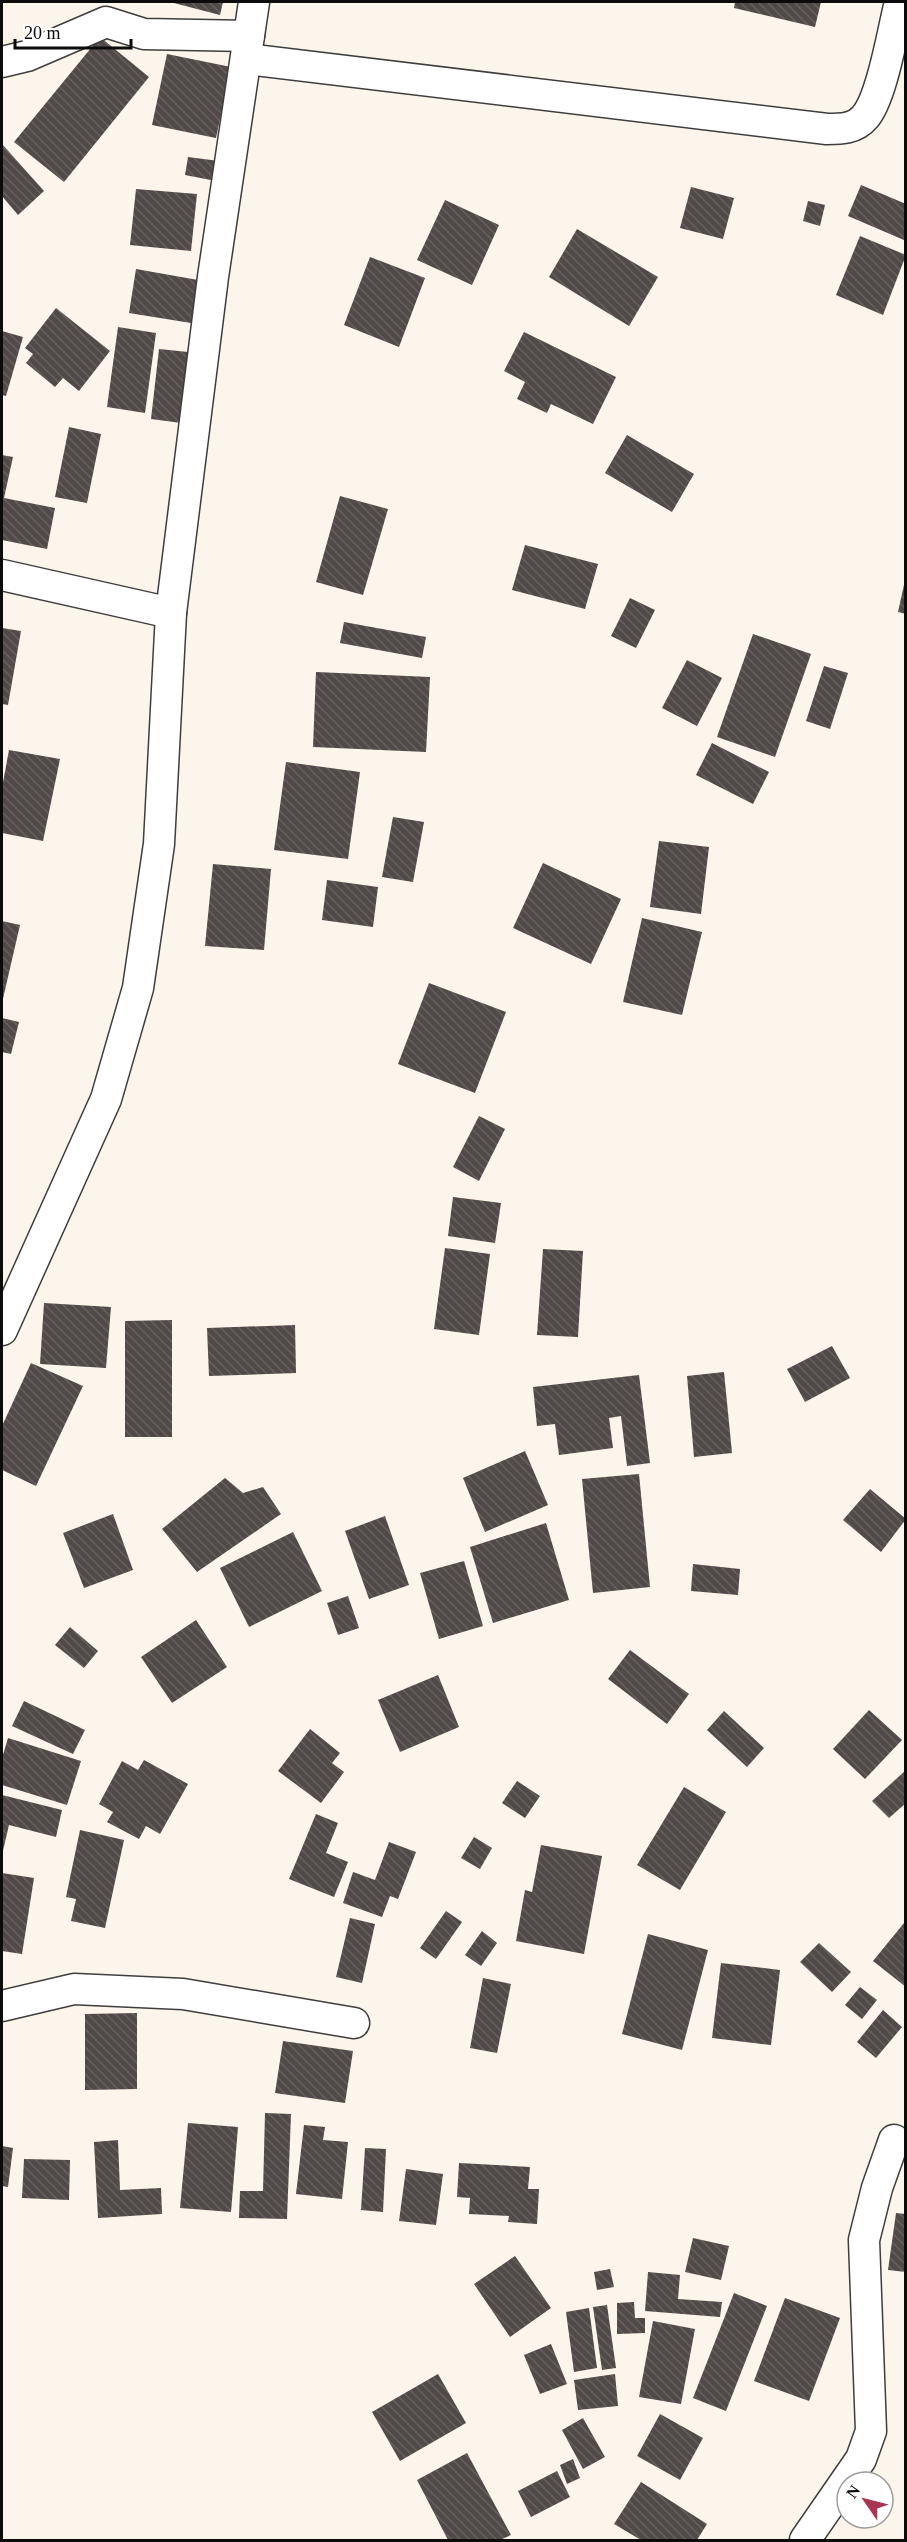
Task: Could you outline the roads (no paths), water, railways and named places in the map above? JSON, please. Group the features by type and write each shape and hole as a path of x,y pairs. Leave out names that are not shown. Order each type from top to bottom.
{"street":[{"path":"2,1330 106,1099 138,988 159,844 171,613 213,277 254,2"},
{"path":"2,62 27,56 106,22 144,34 815,128 848,129 865,117 877,92 900,2"},
{"path":"2,574 171,613"},
{"path":"2,2006 74,1989 183,1994 354,2023"},
{"path":"805,2541 861,2459 870,2431 864,2240 877,2188 894,2140"}]}
